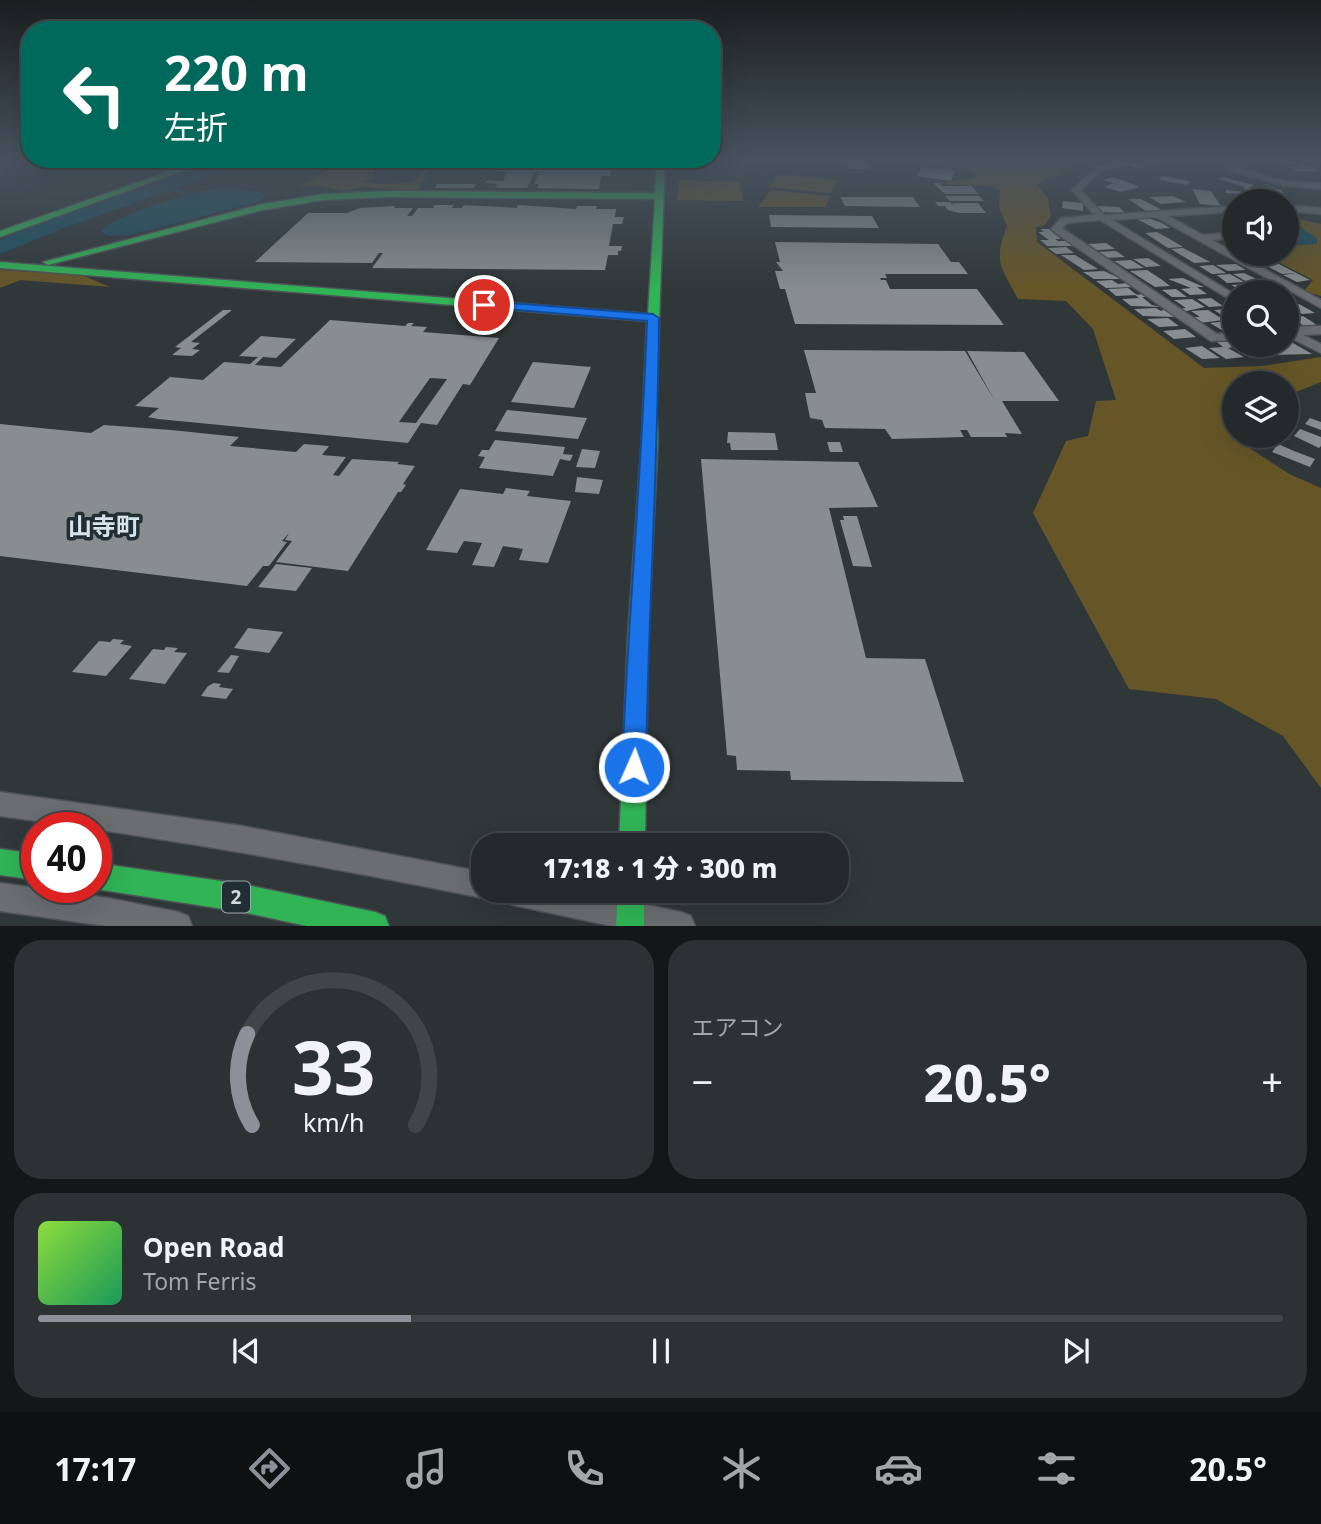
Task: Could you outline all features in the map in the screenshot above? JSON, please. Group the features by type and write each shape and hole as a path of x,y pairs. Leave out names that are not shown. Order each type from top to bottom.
{"street":[{"path":"0,234 84,204"},
{"path":"28,267 280,204"},
{"path":"632,833 638,636 660,204"},
{"path":"1089,204 1101,217 1222,292"},
{"path":"1299,209 1321,211"},
{"path":"1222,210 1064,220 1056,229 1215,338 1222,337"},
{"path":"1158,214 1321,305"},
{"path":"1200,238 1222,237"},
{"path":"0,265 653,318"},
{"path":"1299,331 1321,330"},
{"path":"1299,338 1321,349"},
{"path":"0,804 117,819 349,857 471,882"},
{"path":"0,862 21,865"},
{"name":"2","path":"112,878 242,898 374,926"},
{"path":"0,897 108,912 178,926"},
{"path":"588,903 631,910 681,926"}],"shaded area":[{"path":"760,204 826,204 825,207 758,207"},
{"path":"999,204 1049,204 1051,216 1044,226 1036,227 1037,242 1204,368 1262,366 1321,357 1321,382 1299,391 1299,371 1222,371 1221,416 1222,448 1249,448 1289,474 1321,488 1321,788 1283,736 1216,699 1129,689 1033,513 1066,441 1088,436 1096,401 1116,400 1093,329 1066,301 1018,299 1001,264 1000,248 1007,226"},
{"path":"1299,219 1321,224 1321,296 1304,291 1313,280 1286,266 1299,266 1299,245 1317,243 1299,225"},
{"path":"0,270 82,275 110,287 21,280 0,288"}],"water":[{"path":"157,204 249,204 129,235 108,236 101,231 124,217"},
{"path":"1299,227 1317,238 1317,244 1299,245"}],"building":[{"path":"918,204 920,207 845,206"},
{"path":"937,204 979,204 986,213 959,213 948,210 945,206"},
{"path":"1063,204 1083,204 1083,211 1062,208"},
{"path":"1136,204 1151,204 1164,211 1146,211"},
{"path":"435,205 454,205 452,208 462,208 464,205 517,208 518,205 576,209 577,206 597,206 596,209 616,209 615,217 624,217 622,224 613,224 609,246 622,246 621,251 618,251 618,255 608,255 605,270 372,268 383,253 379,253 372,263 255,262 308,213 347,213 360,208 395,206 394,208 413,208 407,216 412,216 418,208 433,208"},
{"path":"1097,206 1119,207 1125,213 1102,212"},
{"path":"769,215 872,216 879,228 771,227"},
{"path":"1148,218 1170,228 1156,229 1137,219"},
{"path":"1040,229 1049,229 1061,239 1055,239 1058,241 1066,241 1075,246 1047,246 1040,240 1049,240 1038,232 1044,232"},
{"path":"1157,232 1183,247 1168,248 1145,233"},
{"path":"775,242 938,244 951,262 959,262 968,274 885,274 887,278 880,278 881,280 886,280 890,289 977,289 1004,325 795,324 785,289 780,289 775,271 783,271 776,262 780,262"},
{"path":"1106,243 1115,249 1097,250 1088,244"},
{"path":"1066,247 1074,253 1056,254 1048,248"},
{"path":"1183,248 1210,262 1194,263 1171,249"},
{"path":"1116,251 1125,257 1105,258 1096,252"},
{"path":"1061,255 1075,255 1098,269 1084,270"},
{"path":"1148,258 1161,266 1146,267 1133,259"},
{"path":"1131,260 1144,268 1127,269 1114,261"},
{"path":"1213,265 1226,273 1212,274 1199,266"},
{"path":"1216,265 1239,266 1246,270 1228,271"},
{"path":"1267,266 1283,266 1310,280 1299,282 1283,275 1296,273 1282,274"},
{"path":"1147,270 1170,286 1155,287 1130,271"},
{"path":"1104,271 1121,279 1094,279 1083,272"},
{"path":"1244,273 1259,280 1244,280 1233,274"},
{"path":"1230,274 1240,280 1223,280 1217,275"},
{"path":"1183,278 1204,287 1197,287 1207,294 1190,295 1181,289 1191,288 1168,279"},
{"path":"1112,280 1134,287 1106,288 1096,281"},
{"path":"1128,288 1137,295 1116,296 1108,289"},
{"path":"1176,289 1187,297 1172,297 1162,290"},
{"path":"1144,294 1147,297 1142,297 1152,305 1161,307 1131,306 1122,299 1139,298 1135,295"},
{"path":"1211,298 1222,306 1209,307 1197,299"},
{"path":"1192,299 1205,307 1182,312 1178,309 1186,308 1174,300"},
{"path":"1299,304 1315,313 1299,312"},
{"path":"1156,308 1161,311 1165,309 1176,317 1143,316 1134,309"},
{"path":"223,310 232,310 191,342 200,343 192,349 200,350 192,356 172,355 181,348 175,347"},
{"path":"1208,310 1222,320 1199,323 1190,317 1200,317 1191,311"},
{"path":"1303,316 1317,326 1299,324 1299,317"},
{"path":"1168,318 1179,326 1159,327 1147,319"},
{"path":"330,320 405,326 414,323 411,326 427,327 423,332 499,338 470,385 463,384 437,425 421,423 408,443 158,419 148,417 159,408 135,406 170,377 203,380 224,362 250,364 258,357 239,356 261,336 296,339 276,358 263,357 255,365 281,367","holes":["430,378 447,379 416,423 399,422"]},
{"path":"1222,322 1222,330 1210,323"},
{"path":"1185,329 1196,337 1174,339 1163,331"},
{"path":"1202,346 1220,358 1202,359 1185,348"},
{"path":"1299,346 1312,354 1299,354"},
{"path":"1222,347 1222,356 1209,348"},
{"path":"804,350 965,351 995,401 967,351 1024,352 1059,401 1002,401 1022,434 1005,433 1007,437 971,437 967,430 960,430 964,437 892,439 885,429 825,428 822,420 810,418 805,393 816,393"},
{"path":"533,362 591,367 574,408 511,402"},
{"path":"507,410 587,418 578,439 495,431"},
{"path":"1310,418 1321,422 1321,430 1305,424"},
{"path":"0,424 91,433 104,425 171,430 239,437 230,446 296,452 304,444 329,446 322,455 346,457 333,475 339,476 352,459 399,462 397,464 415,466 403,484 406,485 398,492 348,571 276,562 292,541 285,540 289,533 282,541 287,542 269,566 263,566 247,586 0,556"},
{"path":"1299,430 1321,437 1321,446 1319,448 1299,438"},
{"path":"728,432 775,433 778,450 731,450 730,443 727,443"},
{"path":"495,440 565,447 563,454 573,455 570,461 560,459 553,476 479,468 485,457 478,456 482,450 489,450"},
{"path":"827,442 840,442 843,452 830,452"},
{"path":"1275,448 1288,448 1315,459 1310,467 1272,452"},
{"path":"582,449 600,451 595,468 576,467"},
{"path":"701,459 858,462 878,507 829,508 866,658 925,659 964,782 791,780 790,771 737,770 736,756 727,755"},
{"path":"577,477 603,480 599,494 575,492"},
{"path":"506,488 530,491 527,496 571,501 548,563 519,560 523,549 503,546 494,567 472,565 482,543 464,541 457,553 426,550 460,489 503,494"},
{"path":"843,516 857,516 872,567 853,566 840,520 844,520"},
{"path":"276,564 312,568 296,591 258,587"},
{"path":"248,628 283,632 269,653 234,648"},
{"path":"113,639 124,640 120,644 132,646 106,676 72,672 99,641 110,642"},
{"path":"166,647 178,648 174,652 187,653 165,684 129,679 153,649 164,650"},
{"path":"231,655 239,656 229,673 217,672"},
{"path":"221,684 219,687 233,689 226,699 201,696 208,686"}],"waterway":[{"path":"0,248 113,204"}],"traffic: fast":[{"path":"0,234 84,204"},
{"path":"48,262 280,204"},
{"path":"632,833 638,636 650,437 649,405 659,204"},
{"path":"0,265 653,318"},
{"path":"0,862 21,865"},
{"path":"112,878 242,898 375,926"},
{"path":"630,926 631,903"}],"district":[{"name":"山寺町","path":"104,525"}],"route":[{"path":"484,305 653,318 634,767"}]}
